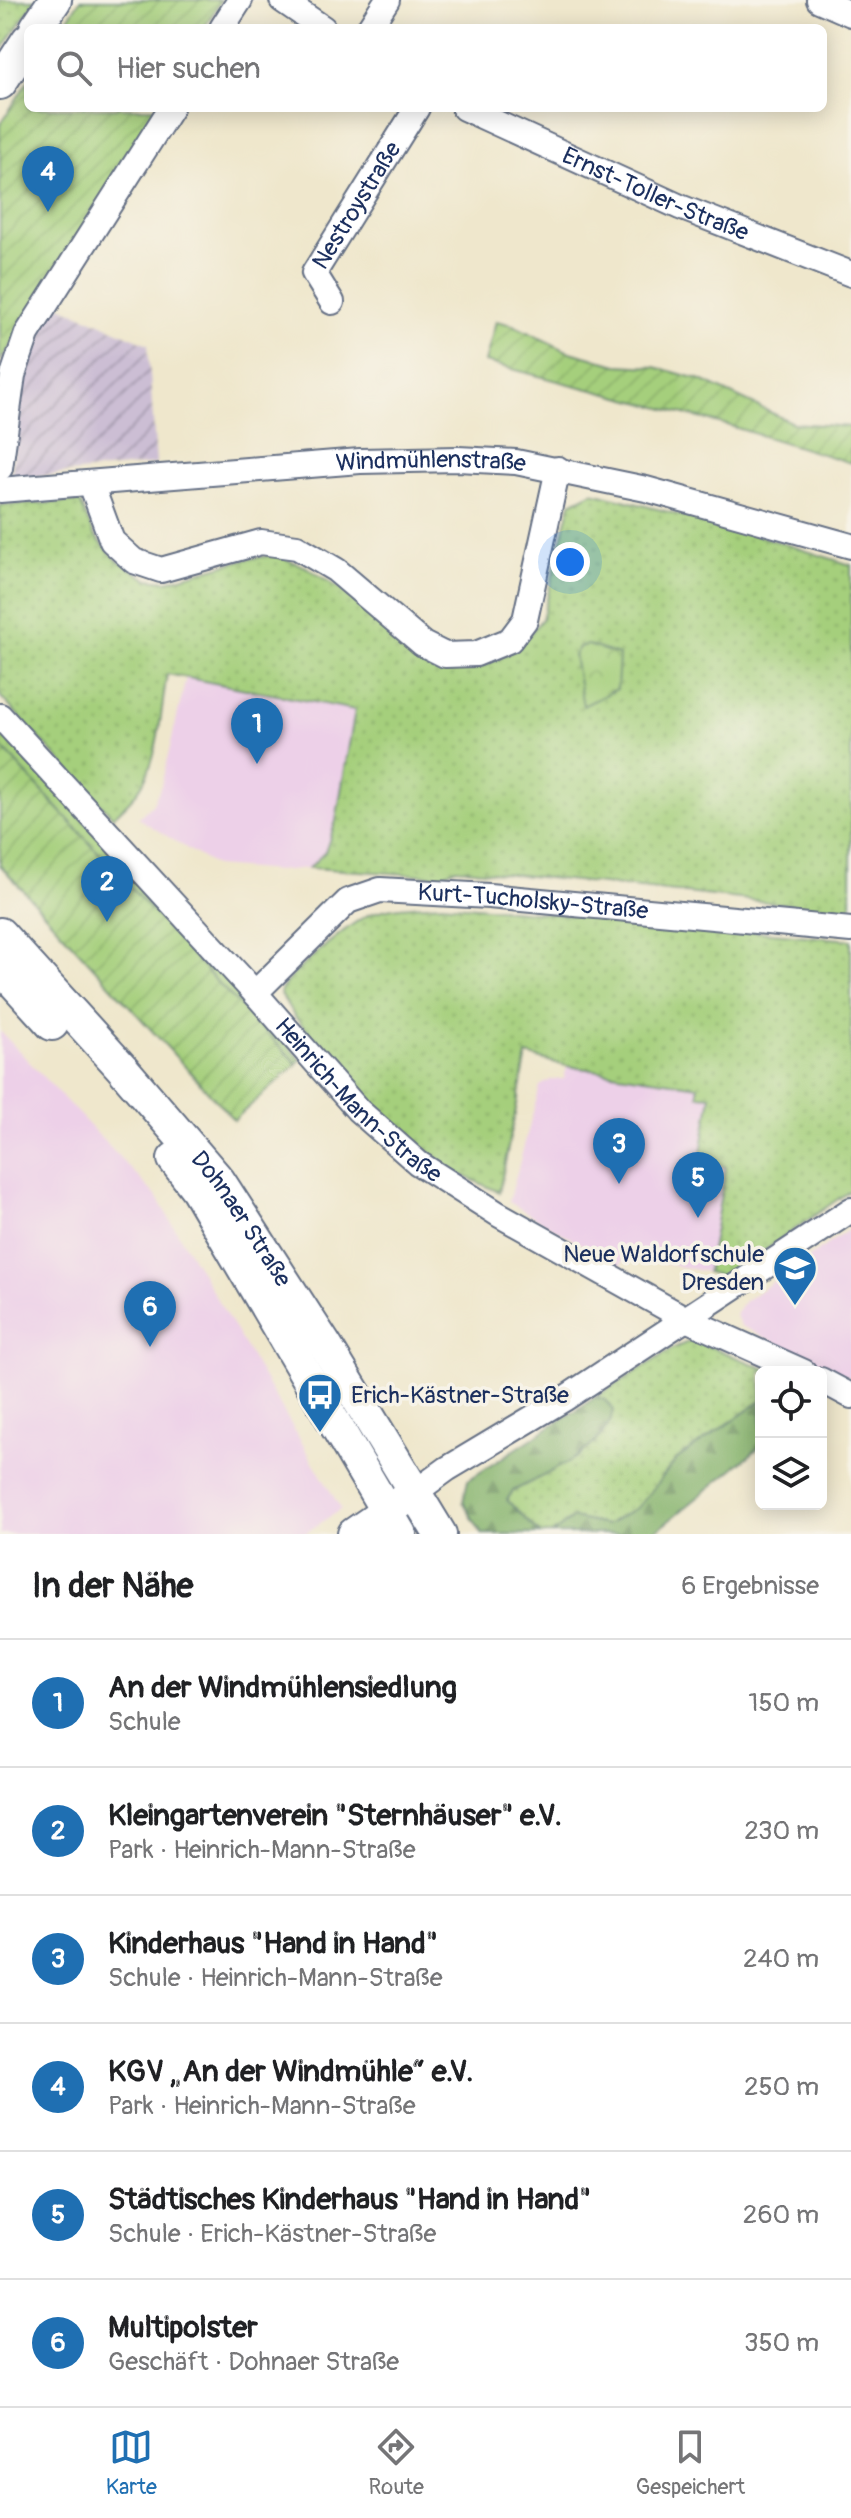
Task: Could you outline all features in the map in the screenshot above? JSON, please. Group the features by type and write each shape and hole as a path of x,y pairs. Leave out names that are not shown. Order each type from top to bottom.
{"main road":[{"path":"39,24 55,0"},
{"path":"0,83 24,46"},
{"name":"Dohnaer Straße","path":"0,934 219,1181 327,1348 440,1534"},
{"name":"Dohnaer Straße","path":"0,967 175,1160 197,1189 393,1523"},
{"path":"354,1534 393,1523 414,1493"}],"street":[{"path":"225,24 240,0"},
{"path":"282,0 317,24"},
{"path":"372,24 387,0"},
{"path":"819,0 851,14"},
{"path":"0,468 13,375 27,334 168,112"},
{"name":"Nestroystraße","path":"332,302 314,273 415,112"},
{"name":"Ernst-Toller-Straße","path":"473,112 680,207 851,274"},
{"name":"Windmühlenstraße","path":"0,490 360,461 458,459 516,462 646,489 851,546"},
{"path":"91,484 112,541 134,561 161,570 261,542 297,547 336,570 423,644 445,655 476,654 510,640 525,620 558,469"},
{"name":"Heinrich-Mann-Straße","path":"0,716 255,993 358,1110 418,1163 498,1214 686,1319 791,1366"},
{"name":"Kurt-Tucholsky-Straße","path":"255,993 348,901 380,890 489,896 851,930"},
{"path":"414,1493 851,1210"},
{"path":"827,1383 851,1396"}],"shaded area":[{"path":"54,303 148,344 156,464 11,479 26,350"},
{"path":"186,678 356,710 336,821 325,852 309,868 277,871 215,866 138,818 153,803 161,786"},
{"path":"0,1031 156,1196 341,1509 304,1534 0,1534"},
{"path":"567,1066 698,1086 711,1096 700,1159 726,1166 707,1272 625,1256 620,1267 509,1202 540,1086 552,1079 564,1079"},
{"name":"Neue Waldorfschule Dresden","path":"851,1228 851,1378 741,1326 735,1314 745,1301"}],"green space":[{"path":"0,0 35,0 0,53"},
{"path":"80,0 221,0 206,24 65,24"},
{"path":"24,87 24,112 155,112 44,299 0,361 0,125"},
{"path":"496,321 513,325 567,351 617,365 655,367 699,379 793,423 851,427 851,463 727,425 485,362"},
{"path":"593,492 763,537 851,565 851,911 456,868 440,876 309,868 325,852 336,821 355,710 167,674 150,767 139,790 113,817 0,696 0,505 80,502 94,535 117,560 147,579 167,581 242,560 275,555 306,567 343,591 415,657 451,672 480,668 517,649 542,619 571,503"},
{"path":"588,645 619,655 617,689 583,706 574,656 579,647"},
{"path":"0,728 301,1060 297,1064 213,978 0,745"},
{"path":"0,745 213,978 297,1064 234,1120 0,865"},
{"path":"442,904 851,940 851,1190 726,1277 707,1272 726,1167 700,1159 711,1096 698,1095 698,1086 567,1066 527,1055 499,1192 453,1171 379,1112 294,1016 280,993 306,963 368,915 395,908"},
{"path":"693,1340 758,1366 755,1366 755,1405 677,1459 638,1507 606,1525 573,1518 552,1534 540,1534 506,1501 513,1491 581,1455 605,1400 596,1397 674,1348"},
{"path":"596,1397 605,1400 614,1410 609,1425 600,1437 573,1459 513,1491 507,1500 540,1534 482,1534 463,1502 468,1480"},
{"path":"755,1405 755,1451 660,1528 649,1534 552,1534 573,1518 606,1525 638,1507 677,1459"}],"place":[{"name":"KGV „An der Windmühle“ e.V.","path":"48,212"},
{"name":"An der Windmühlensiedlung","path":"257,764"},
{"name":"Kleingartenverein \"Sternhäuser\" e.V.","path":"107,922"},
{"name":"Kinderhaus \"Hand in Hand\"","path":"619,1184"},
{"name":"Städtisches Kinderhaus \"Hand in Hand\"","path":"698,1218"},
{"name":"Neue Waldorfschule Dresden","path":"795,1307"},
{"name":"Multipolster","path":"150,1347"},
{"name":"Erich-Kästner-Straße","path":"320,1434"}]}
